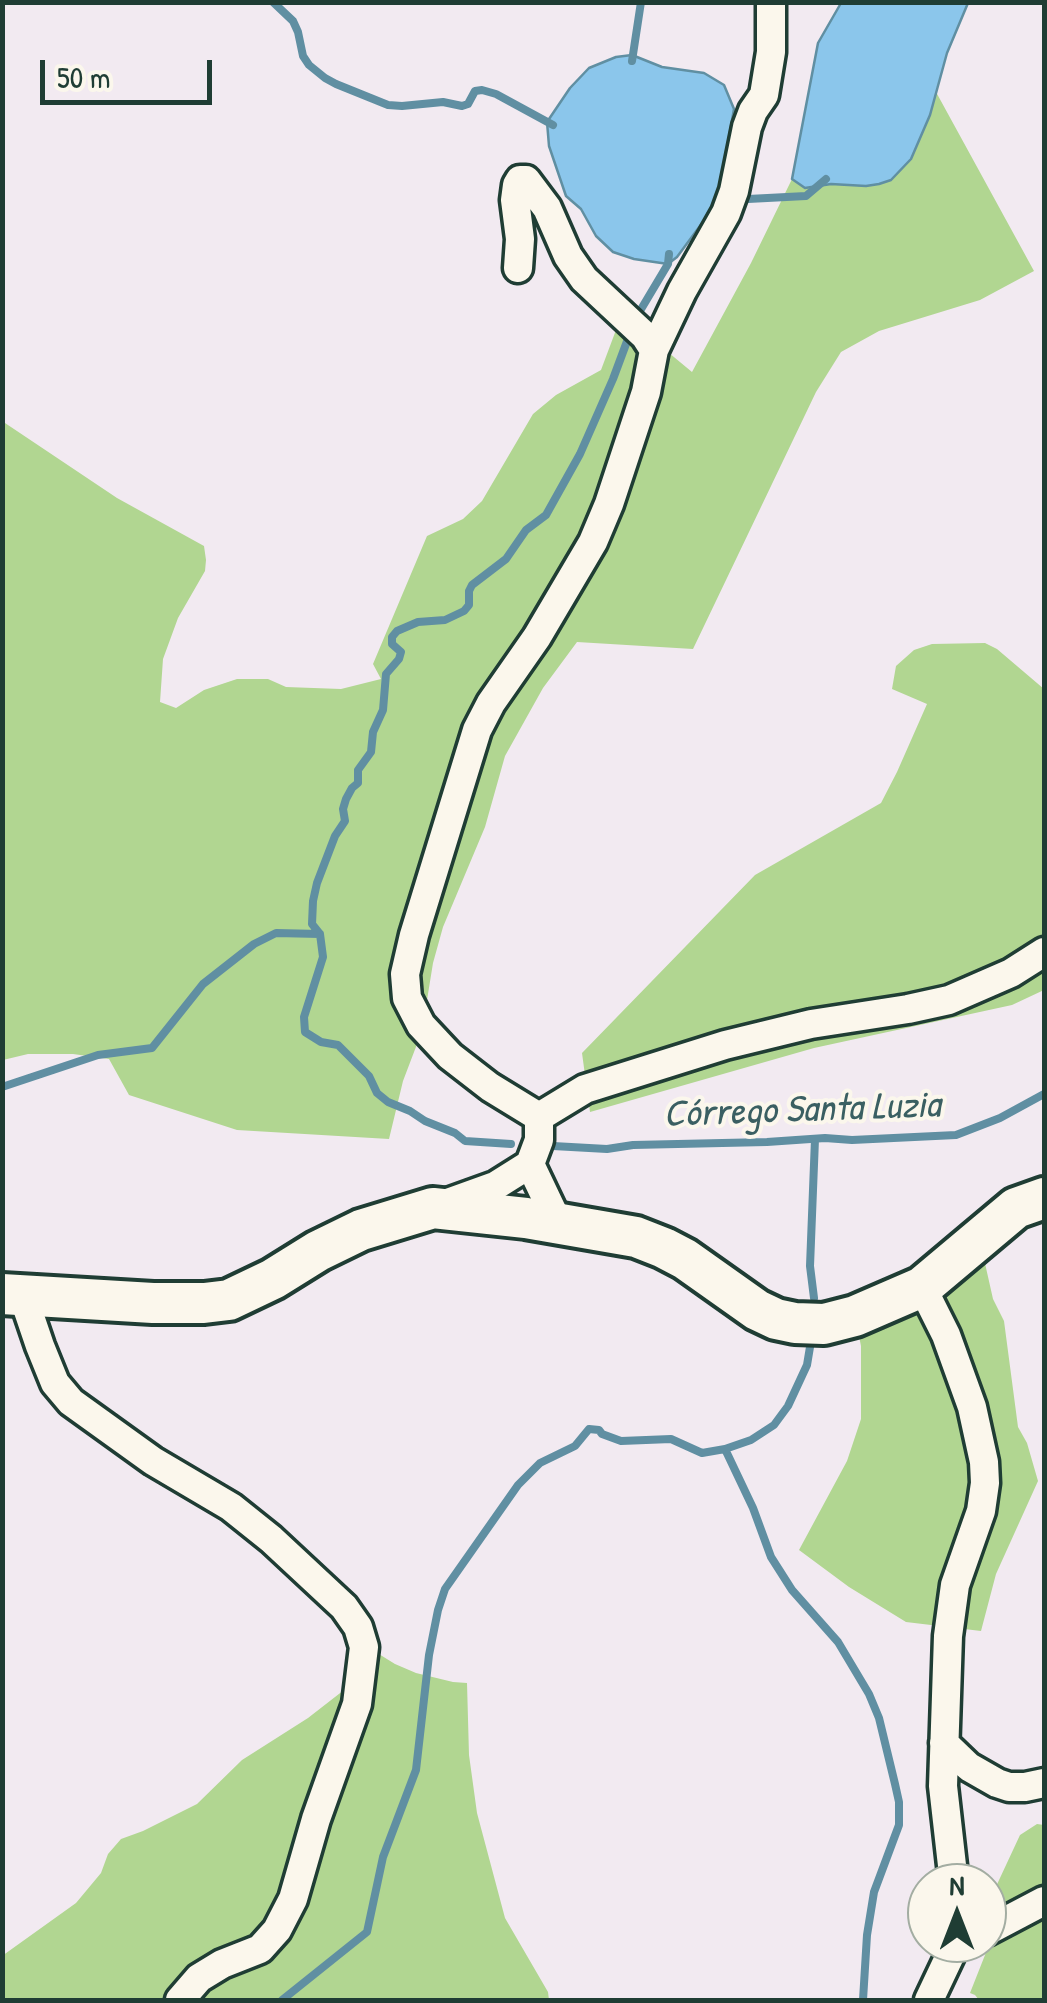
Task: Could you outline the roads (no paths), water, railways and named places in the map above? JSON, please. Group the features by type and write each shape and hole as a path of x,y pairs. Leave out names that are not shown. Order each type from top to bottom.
{"street":[{"path":"539,1117 490,1087 432,1038 408,998 405,974 477,730 594,542 646,392 654,350 682,290 717,233 734,191 747,126 764,94 772,2"},
{"path":"518,268 520,239 515,200 517,184 526,180 547,208 568,256 584,279 645,336 654,350"},
{"path":"539,1117 586,1089 724,1045 812,1024 949,1000 1011,973 1044,952"},
{"path":"13,1295 153,1303 204,1304 229,1300 361,1230 495,1186 530,1164 539,1140 539,1117"},
{"path":"530,1164 559,1225"},
{"path":"433,1208 526,1218 636,1237 684,1259 776,1319 824,1324 855,1316 922,1287 1016,1208 1044,1198"},
{"path":"922,1287 946,1336 972,1407 984,1462 981,1511 955,1585 948,1636 943,1786 952,1863"},
{"path":"13,1295 55,1383 71,1402 153,1461 230,1508 270,1540 344,1607 358,1627 364,1646 357,1704 293,1898 277,1930 260,1949 199,1978 180,2000"},
{"path":"944,1743 969,1766 1008,1787 1044,1783"},
{"path":"1007,1920 1044,1901"},
{"path":"929,2000 947,1963"}],"water":[{"path":"841,3 968,3 911,159 891,180 879,184 805,188 792,179 818,43"},
{"path":"632,55 662,67 704,73 724,85 734,109 717,203 668,264 613,252 596,236 581,209 566,196 549,146 547,122 570,88 589,68"}],"waterway":[{"path":"273,2 293,21 309,65 336,84 388,105 402,106 443,102 462,106 468,104 475,91 482,90 553,125"},
{"path":"632,61 641,2"},
{"name":"Córrego Santa Luzia","path":"748,199 806,196 826,179"},
{"name":"Córrego Santa Luzia","path":"637,316 668,264 669,254"},
{"name":"Córrego Santa Luzia","path":"511,1144 465,1141 388,1102 338,1045 321,1042 305,1032 304,1017 323,957 320,934 312,924 313,901 335,836 345,821 346,799 358,783 358,770 371,752 373,732 383,710 386,674 399,659 401,652 392,644 392,637 418,622 445,620 464,611 469,605 472,585 506,559 526,530 546,515 580,454 629,336"},
{"path":"2,1087 98,1055 152,1048 203,984 254,944 276,933 320,934"},
{"name":"Córrego Santa Luzia","path":"553,1146 607,1149 956,1135 1000,1118 1044,1094"},
{"path":"814,1298 810,1266 815,1139"},
{"path":"282,2000 367,1932 383,1857 416,1770 429,1655 445,1589 518,1485 540,1463 575,1446 589,1429 621,1441 671,1439 702,1453 751,1440 774,1425 788,1406 807,1365 811,1341"},
{"path":"725,1449 771,1557 792,1590 838,1642 879,1718 899,1802 899,1825 874,1892 863,2000"}]}
